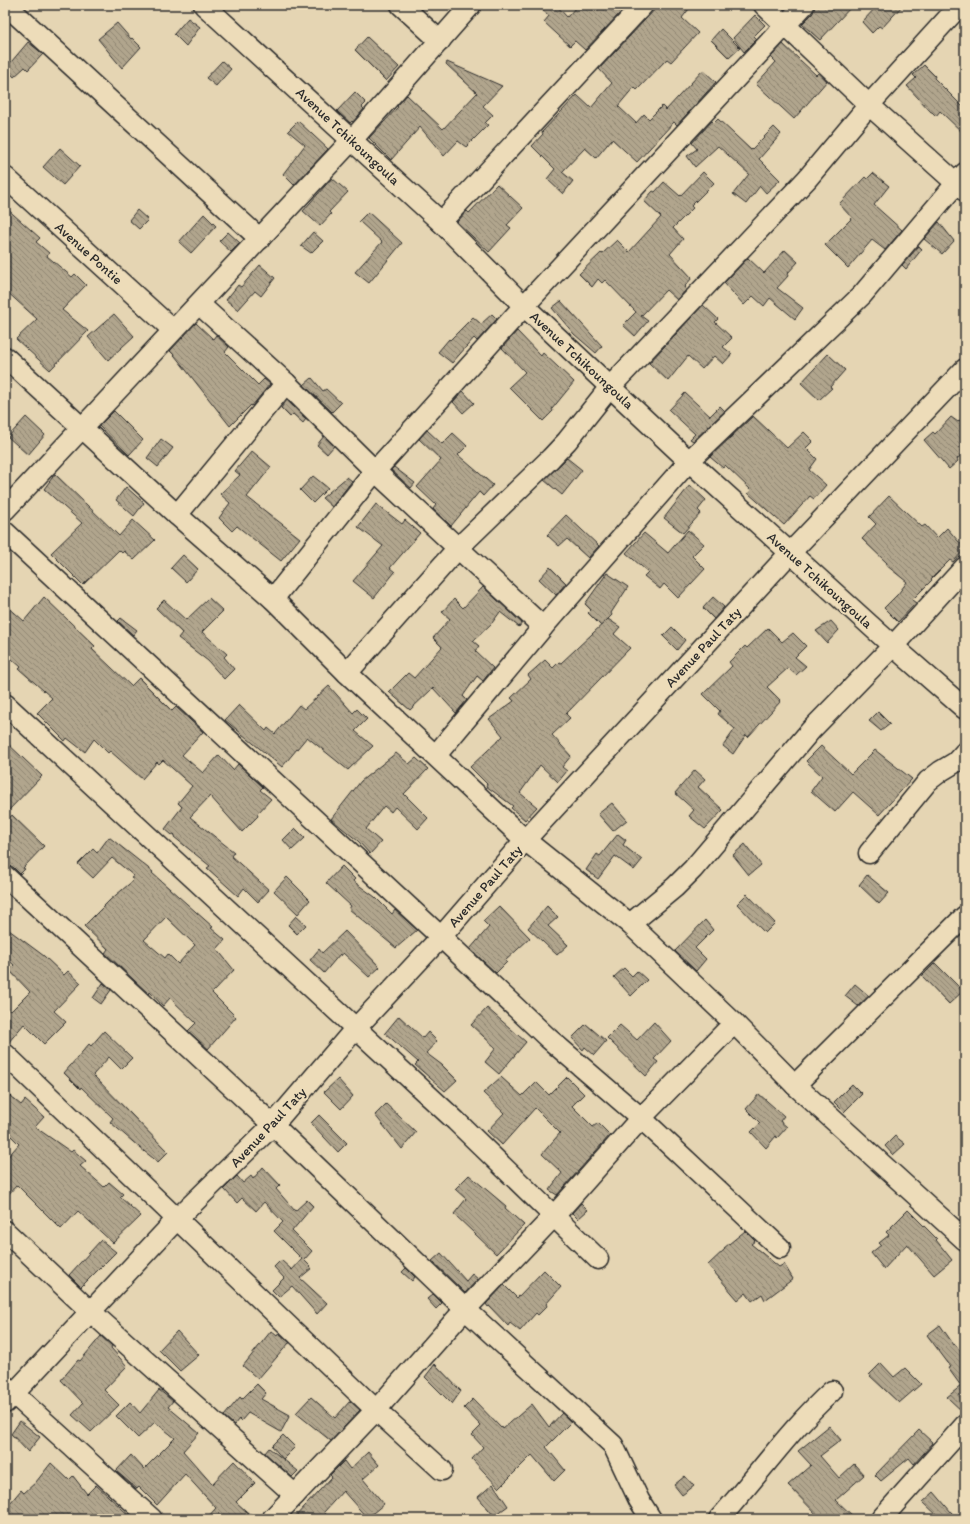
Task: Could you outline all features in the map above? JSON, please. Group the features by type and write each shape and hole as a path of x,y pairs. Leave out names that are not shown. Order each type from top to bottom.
{"street":[{"path":"6,5 260,239"},
{"name":"Avenue Tchikoungoula","path":"204,5 441,222 524,306 689,461 892,646 965,709"},
{"path":"401,5 440,41"},
{"path":"5,510 352,140 471,5"},
{"path":"441,222 643,5"},
{"path":"436,755 543,627 689,461 862,295 962,182 869,105 764,5"},
{"path":"273,599 375,471 524,306 804,5"},
{"path":"347,673 458,548 567,441 610,387 807,179 869,105 960,5"},
{"name":"Avenue Pontie","path":"5,177 173,330"},
{"path":"199,304 286,383 375,471 543,627"},
{"path":"5,357 177,515 273,599 347,673 525,840 630,924 795,1085 965,1240"},
{"name":"Avenue Paul Taty","path":"8,1394 90,1311 177,1219 273,1125 356,1028 441,937 525,840 790,553 965,369"},
{"path":"177,515 286,383"},
{"path":"5,532 548,1038 641,1118 780,1248"},
{"path":"630,924 675,887 693,869 806,735 892,646 965,567"},
{"path":"5,704 456,1121 598,1259"},
{"path":"869,853 928,782 941,771 956,762 965,752"},
{"path":"5,876 273,1125 465,1309 613,1445 639,1500 651,1519"},
{"path":"795,1085 965,916"},
{"path":"272,1519 376,1410 465,1309 554,1216 641,1118 734,1024"},
{"path":"5,1054 376,1410 442,1470"},
{"path":"5,1231 90,1311 295,1495"},
{"path":"719,1519 740,1496 811,1410 832,1391"},
{"path":"8,1394 152,1519"},
{"path":"881,1519 965,1425"}],"building":[{"path":"537,5 556,5 567,17 578,5 616,5 622,11 585,50 575,41 570,46 544,22 549,16"},
{"path":"659,5 692,5 682,18 698,33 671,62 667,59 637,90 634,87 618,106 636,123 644,114 649,119 662,106 666,110 703,70 716,82 677,125 674,122 637,162 612,139 596,158 585,148 562,172 573,181 563,194 547,179 555,169 532,146 543,134 542,132 577,95 591,108 612,83 599,69"},
{"path":"815,5 853,5 820,40 802,24 813,13"},
{"path":"878,5 903,5 882,28 879,26 872,33 862,22"},
{"path":"755,15 765,25 754,36 757,39 744,52 733,38"},
{"path":"188,18 200,27 186,46 174,34"},
{"path":"117,23 131,39 132,38 141,47 122,68 98,39"},
{"path":"721,29 740,48 729,58 711,40"},
{"path":"367,37 399,67 386,81 355,50"},
{"path":"28,42 43,54 28,70 25,67 14,77 6,68"},
{"path":"783,44 816,75 818,73 827,81 794,119 756,84 776,62 771,57"},
{"path":"222,61 231,69 216,86 206,78"},
{"path":"447,62 502,86 483,106 493,115 485,123 488,125 466,147 458,141 444,156 420,127 391,160 369,138 398,107 397,106 407,95 443,129 477,93 446,64"},
{"path":"924,65 935,76 934,78 965,109 965,135 940,111 936,116 931,112 907,86 916,78 913,75"},
{"path":"355,92 366,103 362,107 364,109 353,122 352,121 350,123 337,111"},
{"path":"718,119 751,150 774,127 781,134 759,159 780,180 766,193 760,186 746,204 733,194 749,174 718,146 695,167 687,156 697,149 692,143 712,121 714,123"},
{"path":"298,121 328,149 294,185 283,174 305,145 288,131"},
{"path":"60,148 80,166 63,185 43,167"},
{"path":"703,172 714,183 691,206 693,208 673,228 683,239 670,254 692,278 685,286 686,290 677,300 666,290 641,316 648,321 635,336 623,325 636,312 605,280 602,283 598,279 592,287 579,274 617,240 629,252 661,217 644,201 653,191 655,192 664,182 680,196"},
{"path":"873,173 889,186 874,205 902,230 885,250 872,240 848,268 825,245 852,218 839,204 865,177 867,179"},
{"path":"332,178 348,192 329,212 331,214 320,226 303,211"},
{"path":"497,184 523,208 507,225 511,228 489,252 457,222 467,211 469,213"},
{"path":"5,207 40,238 36,242 49,253 47,256 72,277 75,274 86,285 62,310 88,331 50,370 16,339 37,319 5,290"},
{"path":"137,210 148,220 139,229 129,220"},
{"path":"368,212 402,243 369,283 355,272 382,242 359,221"},
{"path":"204,214 216,226 191,253 179,242"},
{"path":"939,222 954,241 942,254 924,239"},
{"path":"228,232 240,243 231,252 219,241"},
{"path":"313,232 323,241 311,253 301,246"},
{"path":"919,246 922,249 906,269 902,265"},
{"path":"785,250 798,262 777,288 803,308 795,319 770,298 764,306 753,296 744,305 724,283 748,258 764,273"},
{"path":"260,265 275,278 261,296 255,291 238,310 226,300 238,285 241,287"},
{"path":"561,301 602,346 596,353 574,334 552,308"},
{"path":"703,305 718,319 715,322 732,338 723,347 732,354 723,364 714,356 702,369 688,356 668,381 649,363"},
{"path":"114,314 134,336 108,360 88,337"},
{"path":"492,314 497,319 477,341 474,338 452,363 438,352 449,339 450,340 473,317 481,324"},
{"path":"196,323 213,339 216,335 229,347 225,352 258,385 264,379 270,384 252,406 251,405 230,426 170,351"},
{"path":"517,331 541,356 543,353 574,382 552,409 553,411 543,421 509,387 525,372 502,348"},
{"path":"828,354 845,370 830,387 832,388 819,400 801,383"},
{"path":"312,378 323,391 326,389 341,403 332,412 304,385"},
{"path":"463,391 474,403 463,413 453,402"},
{"path":"685,393 710,416 720,406 725,411 693,441 690,439 695,434 669,410"},
{"path":"287,400 306,419 303,423 293,414 290,417 281,408"},
{"path":"114,411 143,440 129,455 99,426"},
{"path":"965,415 965,452 949,469 924,440 933,432 935,434 951,417 958,422"},
{"path":"753,416 787,448 804,432 813,441 806,448 817,459 809,470 826,485 814,499 810,496 784,525 748,493 751,490 725,465 723,468 710,457"},
{"path":"26,417 45,435 28,455 8,437"},
{"path":"427,430 442,444 453,433 467,446 458,455 493,485 483,496 479,492 451,526 433,509 436,505 417,487 441,460 419,439"},
{"path":"324,436 334,446 327,454 317,445"},
{"path":"161,439 173,448 158,467 147,458"},
{"path":"252,451 271,467 247,497 300,538 281,561 237,526 232,531 219,518 230,503 220,494 240,475 235,471"},
{"path":"567,458 582,470 562,495 544,480"},
{"path":"394,467 415,483 411,488 391,470"},
{"path":"55,474 119,536 133,520 155,540 134,560 124,551 122,553 119,550 83,585 51,553 82,523 44,489"},
{"path":"313,476 328,488 313,503 300,490"},
{"path":"347,477 352,481 332,507 322,498"},
{"path":"690,485 706,500 698,510 701,513 683,533 664,518"},
{"path":"126,487 144,503 134,516 116,500"},
{"path":"889,496 922,527 925,525 937,538 947,528 965,549 953,562 950,560 931,579 932,580 912,600 916,603 898,622 884,608 898,594 907,582 886,565 887,563 862,539 876,524 869,517"},
{"path":"376,504 402,524 405,520 420,533 390,568 395,572 374,598 353,581 383,546 358,527"},
{"path":"566,515 599,546 588,558 567,539 559,546 547,535"},
{"path":"688,530 704,544 692,556 705,569 678,598 664,584 660,589 644,576 648,572 626,553 644,533 668,553"},
{"path":"183,555 198,569 186,582 171,568"},
{"path":"550,567 566,583 556,595 539,579"},
{"path":"607,573 628,587 611,613 612,615 601,626 588,613 591,610 585,604"},
{"path":"483,587 522,623 519,627 500,612 492,623 473,641 479,646 475,651 493,668 483,681 477,676 463,696 467,700 456,713 433,688 410,710 389,692 408,673 414,678 442,647 433,638 450,619 442,612 454,599 463,608"},
{"path":"44,597 95,646 92,649 131,686 139,678 172,711 176,707 203,732 182,755 203,773 219,755 233,770 238,764 263,787 260,790 271,799 257,814 258,816 242,832 210,796 190,817 234,852 231,856 269,890 258,902 244,888 238,896 207,868 210,866 174,837 174,834 172,835 165,829 182,807 178,803 192,786 163,760 159,764 157,762 142,779 110,751 108,753 94,739 85,752 67,738 65,741 37,713 52,698 19,669 21,667 5,653 5,604 24,621"},
{"path":"713,597 724,607 714,619 703,608"},
{"path":"209,598 223,611 202,632 227,654 224,657 234,669 224,679 208,661 178,638 182,633 156,608 164,600 186,620"},
{"path":"121,618 137,630 133,635 118,621"},
{"path":"608,619 620,627 614,634 630,648 566,714 570,718 552,735 571,756 562,767 567,771 558,782 540,765 520,793 537,807 525,820 511,808 513,806 486,786 487,784 470,767 503,736 489,719 514,701 511,698 531,679 528,675 545,660 553,668 559,662 561,663"},
{"path":"831,621 839,630 827,643 816,631"},
{"path":"672,627 685,640 677,650 663,636"},
{"path":"768,628 782,642 793,633 806,646 795,657 806,666 796,675 788,668 767,687 781,701 748,737 746,735 733,754 723,746 735,729 718,714 720,711 703,694 732,666 729,662 745,646 747,648"},
{"path":"329,686 353,713 357,709 367,719 355,731 373,746 348,770 307,737 282,767 225,720 239,705 266,731 268,728 275,734 299,705 304,709"},
{"path":"878,712 890,724 881,731 869,721"},
{"path":"5,741 42,776 5,814"},
{"path":"821,746 851,774 875,750 912,779 879,815 853,792 835,812 811,791 822,776 806,761"},
{"path":"396,753 409,764 416,758 428,769 404,794 428,818 418,829 395,807 391,812 384,806 366,829 381,842 370,854 358,841 331,819 361,781"},
{"path":"695,770 705,779 698,787 723,810 705,829 689,816 694,810 675,793"},
{"path":"612,803 627,820 613,831 598,814"},
{"path":"12,815 44,846 23,868 25,869 20,874 13,867 5,865 5,823"},
{"path":"295,828 305,838 292,850 283,840"},
{"path":"618,834 626,840 623,845 642,860 634,870 615,856 598,879 586,870 597,854 600,856"},
{"path":"109,837 153,872 152,873 213,927 211,928 225,940 217,949 234,970 212,993 236,1017 208,1049 188,1031 196,1023 170,998 163,1006 150,992 149,994 105,953 108,949 84,926 110,900 134,880 131,878 134,876 112,858 93,878 78,864 93,849 97,853","holes":["166,917 195,945 178,964 168,954 165,958 144,940"]},
{"path":"745,844 761,865 749,875 733,855"},
{"path":"342,866 355,879 353,881 375,897 392,914 395,910 417,930 396,948 349,909 351,906 326,883"},
{"path":"867,875 889,893 879,904 859,885"},
{"path":"287,877 310,900 298,914 274,891"},
{"path":"747,894 775,923 765,933 737,904"},
{"path":"499,906 530,938 505,961 507,962 496,973 470,949 489,927 483,921"},
{"path":"547,906 558,917 548,926 568,945 557,955 528,928"},
{"path":"296,916 306,925 297,934 288,925"},
{"path":"705,920 713,930 695,948 706,959 696,971 675,951"},
{"path":"5,927 44,956 64,975 68,971 81,983 54,1011 66,1022 44,1044 24,1024 8,1043 5,1043 5,1006 11,1011 30,992 9,970 14,965 5,957"},
{"path":"345,931 380,967 369,977 343,953 341,956 340,954 324,973 310,960 319,949 322,953"},
{"path":"935,963 963,991 949,1004 922,976"},
{"path":"624,968 632,976 637,971 647,980 631,996 614,977"},
{"path":"103,983 111,990 101,1004 93,998"},
{"path":"855,984 869,996 858,1006 845,996"},
{"path":"487,1008 526,1042 499,1074 485,1062 496,1048 471,1025"},
{"path":"399,1016 423,1038 428,1032 437,1041 426,1053 442,1065 457,1080 445,1091 415,1065 418,1062 385,1033"},
{"path":"654,1022 671,1041 654,1059 658,1062 646,1076 607,1038 620,1025 637,1040"},
{"path":"586,1024 606,1041 594,1055 585,1047 583,1050 572,1038"},
{"path":"104,1031 132,1058 121,1069 109,1057 93,1075 168,1152 158,1162 110,1122 113,1118 64,1073 89,1044 91,1046"},
{"path":"501,1077 522,1096 536,1082 549,1095 567,1077 584,1094 572,1106 593,1127 598,1123 610,1135 557,1195 549,1190 562,1173 542,1154 560,1133 535,1108 502,1145 487,1131 504,1113 483,1093"},
{"path":"338,1079 353,1096 341,1109 324,1092"},
{"path":"852,1084 862,1094 844,1112 834,1102"},
{"path":"5,1092 21,1105 25,1100 44,1117 35,1127 71,1152 73,1150 86,1161 80,1166 104,1187 109,1182 123,1194 120,1197 141,1216 113,1243 78,1211 61,1229 17,1185 5,1198 5,1160 19,1144 5,1130"},
{"path":"759,1094 784,1116 780,1121 787,1127 777,1138 776,1136 766,1148 751,1132 760,1123 746,1109"},
{"path":"386,1104 416,1132 402,1149 375,1115"},
{"path":"319,1115 347,1143 338,1152 311,1123"},
{"path":"895,1136 905,1144 893,1155 885,1146"},
{"path":"263,1167 280,1185 276,1189 295,1211 307,1200 313,1206 292,1231 312,1251 304,1260 312,1268 300,1278 327,1303 317,1314 292,1286 279,1297 272,1290 284,1278 274,1267 281,1260 292,1270 302,1259 274,1231 283,1222 264,1202 256,1211 242,1198 237,1203 224,1189 237,1176 243,1183 251,1176 253,1179"},
{"path":"469,1175 506,1206 505,1208 524,1225 496,1254 454,1214 466,1199 455,1189"},
{"path":"581,1203 588,1210 578,1219 572,1213"},
{"path":"908,1210 937,1239 936,1240 952,1260 934,1275 907,1244 884,1269 871,1253 881,1245 879,1243 889,1235 886,1232"},
{"path":"745,1231 755,1241 751,1244 779,1267 784,1264 793,1279 765,1300 762,1294 752,1301 746,1293 738,1300 708,1265 725,1249 724,1248"},
{"path":"101,1240 116,1252 81,1287 69,1275"},
{"path":"441,1253 466,1281 472,1274 478,1279 465,1293 432,1261"},
{"path":"406,1268 415,1277 412,1281 402,1272"},
{"path":"544,1270 561,1287 546,1304 547,1306 538,1315 536,1313 520,1331 510,1323 508,1326 486,1304 504,1285 517,1298"},
{"path":"433,1294 442,1303 436,1309 427,1299"},
{"path":"940,1325 954,1345 955,1344 965,1357 965,1414 947,1397 961,1386 948,1368 951,1367 927,1335"},
{"path":"177,1331 199,1355 180,1371 159,1350"},
{"path":"271,1331 277,1336 279,1333 290,1343 258,1379 243,1366"},
{"path":"101,1336 112,1346 111,1348 127,1366 104,1390 119,1405 91,1432 72,1415 83,1403 61,1380 78,1360 80,1361"},
{"path":"881,1363 894,1377 905,1368 921,1384 899,1403 869,1375"},
{"path":"435,1364 461,1391 452,1404 425,1377"},
{"path":"257,1384 266,1393 261,1399 290,1415 281,1432 248,1413 241,1421 239,1419 234,1425 224,1416 240,1397 242,1399"},
{"path":"159,1390 173,1401 168,1407 199,1433 183,1451 212,1484 234,1461 255,1483 236,1502 255,1519 206,1519 216,1508 185,1474 157,1505 139,1487 137,1489 116,1471 131,1455 144,1469 175,1438 155,1422 138,1438 116,1416 130,1402 140,1413"},
{"path":"311,1397 335,1418 350,1401 360,1410 331,1441 296,1413"},
{"path":"473,1399 503,1429 532,1404 549,1427 562,1413 571,1422 546,1447 565,1470 554,1481 532,1455 499,1488 472,1459 483,1447 472,1435 481,1426 464,1408"},
{"path":"20,1421 40,1437 28,1452 11,1434"},
{"path":"829,1426 841,1440 820,1456 839,1478 854,1464 864,1475 836,1500 856,1519 821,1519 788,1485 811,1465 798,1451"},
{"path":"919,1430 933,1443 914,1464 909,1458 881,1481 875,1475"},
{"path":"283,1435 295,1447 283,1459 272,1446"},
{"path":"269,1448 298,1471 292,1477 265,1453"},
{"path":"368,1452 379,1465 363,1479 384,1504 367,1518 343,1491 324,1512 330,1519 293,1519 332,1477 330,1475 344,1461 350,1469"},
{"path":"51,1463 69,1480 73,1476 87,1494 96,1485 133,1519 13,1519 5,1511 5,1509 21,1490 24,1493 36,1482"},
{"path":"685,1476 694,1486 682,1495 674,1485"},
{"path":"493,1484 508,1506 494,1516 478,1497"},
{"path":"934,1492 957,1519 941,1519 923,1502"}]}
